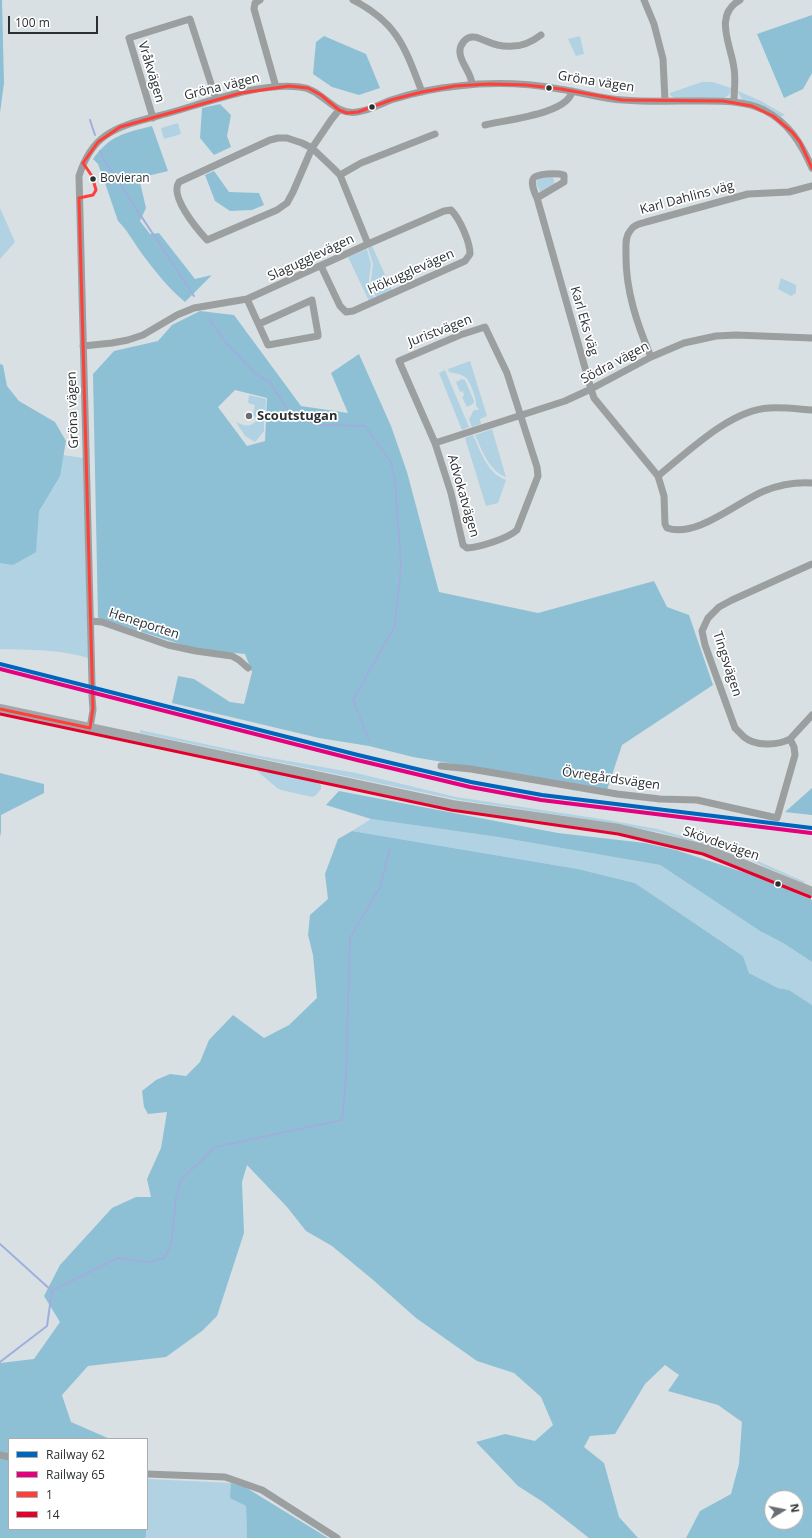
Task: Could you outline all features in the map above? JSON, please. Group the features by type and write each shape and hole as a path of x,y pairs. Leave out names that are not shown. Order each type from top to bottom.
{"main road":[{"name":"Skövdevägen","path":"0,709 452,805 619,829 705,849 812,892"}],"street":[{"path":"260,0 255,3 254,8 276,87"},
{"path":"353,0 374,12 396,35 410,60 422,92"},
{"path":"644,0 656,31 663,58 666,101"},
{"path":"734,102 735,74 725,28 725,20 731,6 740,0"},
{"name":"Vråkvägen","path":"153,118 129,38 190,19 216,99"},
{"path":"472,84 471,75 460,54 461,44 467,38 475,37 496,45 513,46 528,44 542,35"},
{"name":"Gröna vägen","path":"91,621 79,176 87,155 105,135 120,127 216,99 276,87 289,86 308,88 321,95 339,110 347,113 358,112 391,100 422,92 472,84 526,85 622,100 734,102 752,106 763,110 784,124 800,142 812,168"},
{"path":"486,125 556,107 572,95 572,91"},
{"path":"312,148 287,138 270,140 179,182 176,189 190,220 207,240 278,210 287,203 294,192 312,148 339,110"},
{"path":"340,175 361,163 434,134"},
{"name":"Slagugglevägen","path":"83,346 128,340 143,335 177,315 194,308 247,299 368,244 340,175 312,148"},
{"name":"Karl Eks väg","path":"537,198 560,186 564,182 564,175 541,174 535,176 532,182 591,389 594,398 658,476"},
{"name":"Karl Dahlins väg","path":"651,357 641,334 634,312 627,279 626,241 631,229 646,222 748,194 789,192 812,186"},
{"name":"Hökugglevägen","path":"321,266 340,306 346,312 353,311 465,261 470,254 470,246 456,215 451,210 444,211 368,244"},
{"path":"247,299 268,344 318,336 312,300 259,324"},
{"name":"Juristvägen","path":"435,443 399,361 460,334 485,327 502,360 520,416"},
{"name":"Södra vägen","path":"435,443 565,401 651,357 684,343 716,336 744,334 812,338"},
{"path":"812,410 768,408 743,414 721,426 658,476 664,496 665,524 667,528 672,530 696,526 762,492 778,486 802,482 812,483"},
{"name":"Advokatvägen","path":"435,443 451,493 463,545 467,548 471,548 510,536 517,530 538,476 520,416"},
{"name":"Tingsvägen","path":"790,739 774,744 760,744 745,738 735,728 705,645 702,631 708,618 719,607 812,564"},
{"name":"Heneporten","path":"92,684 91,621 102,622 181,648 232,656 248,668"},
{"path":"90,728 93,710 92,696"},
{"path":"790,739 812,715"},
{"name":"Övregårdsvägen","path":"441,766 471,769 617,794 660,799 697,800 777,818 795,755 794,747 790,739"},
{"path":"148,1474 225,1477 262,1490 337,1538"}],"shaded area":[{"path":"0,0 2,0 4,83 0,113"},
{"path":"812,15 812,73 803,89 784,98 757,34"},
{"path":"324,36 366,54 380,88 359,95 332,87 313,74 316,42"},
{"path":"580,36 584,54 576,56 568,39"},
{"path":"702,82 713,82 731,88 730,93 724,98 675,98 670,95 670,93"},
{"path":"738,91 761,101 785,115 780,117 758,104 743,100"},
{"path":"220,104 231,115 227,136 231,147 214,155 200,138 202,108"},
{"path":"178,123 181,134 164,139 161,128"},
{"path":"152,126 168,171 139,178 146,208 140,221 150,234 159,233 195,279 212,275 185,302 155,271 118,221 98,164 93,159 99,151 119,136"},
{"path":"214,171 229,192 259,193 264,205 252,210 230,211 215,201 205,175"},
{"path":"553,177 555,184 540,192 536,183 538,179"},
{"path":"0,208 15,242 0,259"},
{"path":"372,246 392,290 376,298 371,282 373,264 368,248"},
{"path":"367,249 371,264 369,285 374,298 369,301 348,257"},
{"path":"781,278 796,285 796,293 791,296 778,289"},
{"path":"200,311 234,315 301,406 348,413 331,373 359,354 391,426 407,472 439,592 538,613 654,581 667,607 689,615 713,685 622,745 607,790 413,757 369,746 319,738 172,703 178,676 194,679 230,702 244,704 252,672 245,654 196,649 98,618 93,374 114,351 158,341 172,325","holes":["235,390 267,398 265,441 247,446 218,407"]},
{"path":"470,361 487,416 480,419 481,424 472,427 469,419 474,410 479,409 476,406 473,390 465,377 449,372 448,369"},
{"path":"0,364 3,365 7,386 19,401 55,422 66,441 60,476 39,511 36,552 13,565 0,563"},
{"path":"445,370 469,427 462,430 439,373"},
{"path":"462,379 465,380 474,401 473,404 467,407 462,397 464,396 463,391 460,392 456,382"},
{"path":"0,390 63,455 83,458 88,658 55,651 0,649"},
{"path":"249,395 266,399 265,418 256,418 253,416 255,405 248,403"},
{"path":"257,420 264,420 264,431 255,442 245,436 236,422 247,426"},
{"path":"492,429 506,477 495,470 491,465 483,453 475,435"},
{"path":"473,435 489,467 499,477 506,480 498,503 486,506 465,438"},
{"path":"140,730 260,756 356,773 456,797 657,829 735,851 805,882 804,883 765,867 737,853 658,832 592,820 459,800 140,733"},
{"path":"257,769 318,782 321,785 321,789 312,797 281,790 257,771"},
{"path":"0,773 44,784 44,793 1,815 0,837"},
{"path":"812,788 812,815 785,812"},
{"path":"339,791 558,833 645,843 676,850 761,878 812,900 812,962 783,943 760,931 660,865 498,837 371,819 326,805"},
{"path":"371,819 498,837 660,865 760,931 783,943 812,962 812,1005 789,990 778,988 749,973 743,956 635,883 578,869 352,831"},
{"path":"352,831 578,869 635,883 743,956 749,973 778,988 789,990 812,1005 812,1538 686,1538 700,1511 731,1494 739,1464 742,1422 718,1405 668,1391 679,1375 665,1365 645,1384 615,1434 590,1436 584,1447 604,1463 619,1517 638,1538 589,1538 543,1502 518,1486 476,1442 505,1434 535,1441 553,1425 541,1397 514,1373 477,1361 416,1318 332,1246 306,1231 287,1207 247,1165 242,1182 244,1233 217,1316 202,1331 166,1357 88,1366 62,1395 71,1422 108,1438 8,1438 8,1530 146,1530 145,1538 0,1538 0,1363 34,1359 60,1322 44,1296 60,1265 112,1208 136,1197 151,1197 147,1179 161,1148 167,1112 148,1114 144,1107 142,1091 156,1080 170,1074 186,1076 200,1062 209,1040 233,1015 264,1038 289,1025 317,998 313,955 308,935 310,915 328,899 325,874 338,839"},
{"path":"148,1479 231,1483 243,1505 246,1506 247,1538 145,1538 146,1530 148,1530"},
{"path":"231,1483 245,1487 328,1538 247,1538 246,1506 230,1498"}],"waterway":[{"path":"90,120 95,135"},
{"path":"100,151 104,160 194,296"},
{"path":"209,319 226,343 258,376 269,381 289,412 320,425 365,426 391,462 395,481 401,565 395,626 353,700 369,740"},
{"path":"52,1291 118,1258 150,1262 164,1258 171,1245 176,1198 181,1180 215,1147 342,1120 346,1077 350,938 380,887 390,848"},
{"path":"0,1244 52,1291"},
{"path":"0,1362 47,1326 52,1291"}],"tunnel":[{"path":"92,684 92,696"}],"rail line":[{"name":"62","path":"0,664 358,755 471,782 542,795 812,828"},
{"name":"65","path":"0,669 357,760 470,787 541,800 811,833"}],"transit line":[{"name":"1","path":"83,163 98,142 120,127 241,93 289,86 308,88 321,95 339,110 347,113 358,112 391,100 422,92 455,86 489,84 526,85 561,89 622,100 723,101 752,106 773,116 792,132 800,142 812,168"},
{"name":"1","path":"79,198 93,195 96,190 92,176 83,163"},
{"name":"1","path":"79,198 93,708 90,728"},
{"name":"1","path":"0,709 90,728"},
{"name":"14","path":"0,714 451,810 618,834 703,854 810,897"}],"place":[{"name":"Bovieran","path":"93,179"},
{"name":"Scoutstugan","path":"249,416"}]}
